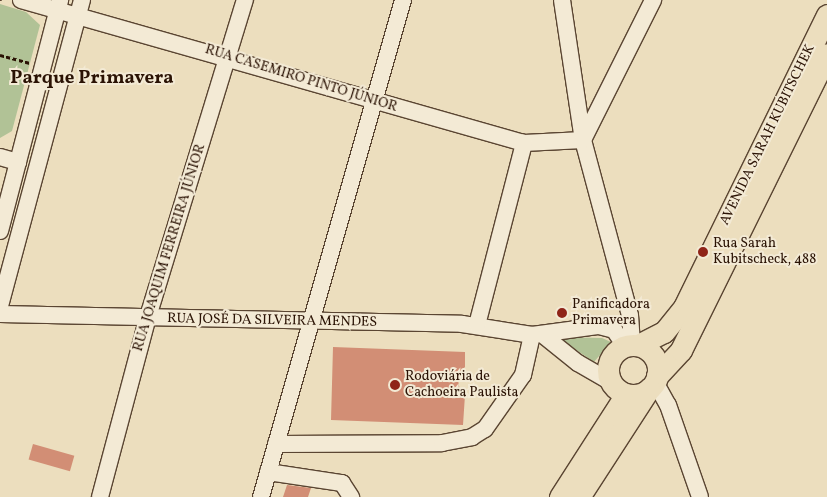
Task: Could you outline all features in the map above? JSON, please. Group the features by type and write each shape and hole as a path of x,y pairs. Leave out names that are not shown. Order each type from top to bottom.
{"main road":[{"name":"AVENIDA SARAH KUBITSCHEK","path":"632,346 664,332 684,307 827,15"},
{"name":"AVENIDA SARAH KUBITSCHEK","path":"560,497 582,484 654,382 681,350 827,54"},
{"path":"632,346 654,357 654,382 638,394 619,388 610,361 632,346"},
{"name":"AVENIDA SARAH KUBITSCHEK","path":"582,484 619,388"}],"street":[{"name":"RUA CASEMIRO PINTO JÚNIOR","path":"21,0 79,8 227,57 376,102 524,142 583,140"},
{"name":"RUA JOAQUIM FERREIRA JÚNIOR","path":"100,497 147,320 245,0"},
{"path":"260,497 309,320 376,102 403,0"},
{"path":"562,0 583,140 630,315 632,346"},
{"path":"583,140 653,0"},
{"path":"0,231 44,67 58,5"},
{"path":"0,306 79,8"},
{"path":"477,324 524,142"},
{"path":"0,157 18,162"},
{"name":"RUA JOSÉ DA SILVEIRA MENDES","path":"0,314 147,320 309,320 477,324 537,335"},
{"path":"537,335 598,326 614,330 632,346"},
{"path":"276,444 442,443 472,437 485,429 523,375 537,335"},
{"path":"537,335 619,388"},
{"path":"654,382 668,405 700,497"},
{"path":"268,472 342,483 351,497"}],"path":[{"path":"0,55 44,67"}],"green space":[{"path":"0,4 26,12 40,25 12,131 0,138"},
{"path":"557,337 602,338 611,342 594,362"}],"building":[{"name":"Rodoviária de Cachoeira Paulista","path":"333,347 465,352 465,367 460,372 458,380 460,391 465,395 463,425 331,420"},
{"path":"33,444 74,456 70,471 29,459"},
{"path":"287,485 311,488 308,497 283,497"}],"place":[{"name":"Rua Sarah Kubitscheck, 488","path":"703,252"},
{"name":"Panificadora Primavera","path":"562,313"},
{"name":"Rodoviária de Cachoeira Paulista","path":"395,385"}],"district":[{"name":"Parque Primavera","path":"92,79"}]}
